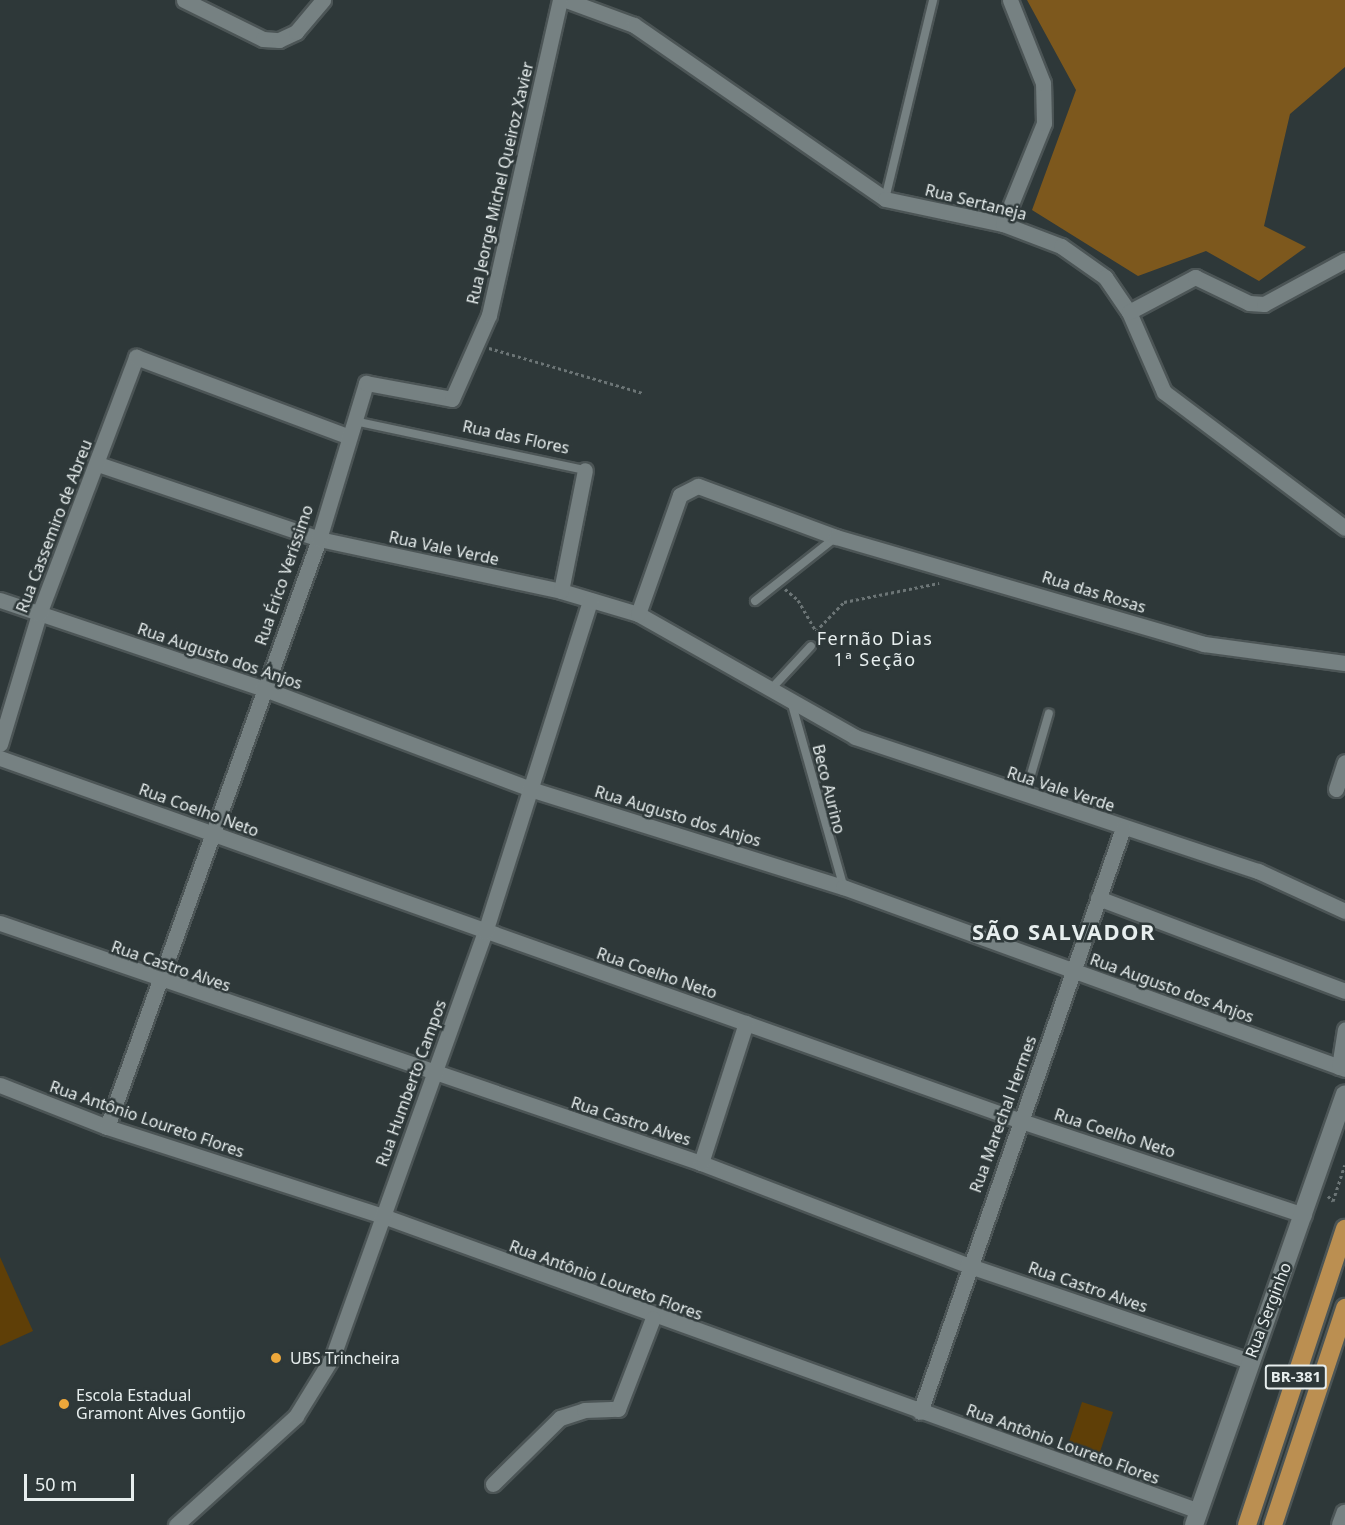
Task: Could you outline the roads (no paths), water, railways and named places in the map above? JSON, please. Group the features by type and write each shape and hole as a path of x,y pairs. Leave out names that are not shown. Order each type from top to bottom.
{"highway":[{"name":"BR-381","path":"1247,1525 1345,1228"},
{"name":"BR-381","path":"1273,1525 1345,1308"}],"street":[{"path":"184,0 263,39 279,40 296,32 323,0"},
{"name":"Rua Jeorge Michel Queiroz Xavier","path":"378,382 452,399 473,343 489,315 560,0"},
{"name":"Rua Sertaneja","path":"566,0 634,25 885,199 1003,224 1070,252 1105,277 1129,312 1164,392 1345,528"},
{"path":"1003,224 1044,123 1043,83 1010,0"},
{"path":"1129,312 1195,277 1249,303 1264,304 1344,263"},
{"name":"Rua Cassemiro de Abreu","path":"0,744 39,614 98,464 136,357 347,436"},
{"name":"Rua Érico Veríssimo","path":"107,1127 161,982 262,688 319,539 347,436 366,383 378,382"},
{"name":"Rua Vale Verde","path":"98,464 319,539 561,591 638,614 790,698 855,737 1025,797 1258,871 1345,911"},
{"name":"Rua das Flores","path":"561,591 585,470"},
{"name":"Rua das Rosas","path":"638,614 680,495 698,486 836,537 945,566 1204,644 1345,663"},
{"name":"Rua Augusto dos Anjos","path":"0,600 262,688 530,789 843,887 1342,1068"},
{"name":"Rua Humberto Campos","path":"176,1525 296,1416 333,1356 485,932 590,600"},
{"name":"Rua Coelho Neto","path":"0,758 1021,1121 1304,1215"},
{"path":"1336,789 1345,762"},
{"name":"Rua Marechal Hermes","path":"920,1412 967,1265 1021,1121 1123,828"},
{"path":"1098,898 1345,991"},
{"name":"Rua Castro Alves","path":"0,923 161,982 433,1076 701,1163 967,1265 1249,1361"},
{"path":"701,1163 746,1023"},
{"path":"1342,1068 1345,1029"},
{"name":"Rua Antônio Loureto Flores","path":"0,1085 107,1127 383,1216 652,1318 920,1412 1197,1518"},
{"name":"Rua Serginho","path":"1197,1518 1249,1361 1304,1215 1345,1095"},
{"path":"493,1484 560,1418 584,1410 618,1409 652,1318"},
{"path":"1341,1525 1345,1514"}],"lane":[{"path":"885,199 933,0"},
{"name":"Rua das Flores","path":"354,421 585,470"},
{"path":"755,601 781,586 836,537"},
{"path":"772,688 811,646"},
{"name":"Beco Aurino","path":"790,698 843,887"},
{"path":"1025,797 1049,713"}],"place":[{"name":"UBS Trincheira","path":"276,1358"},
{"name":"Escola Estadual Gramont Alves Gontijo","path":"64,1404"}],"district":[{"name":"Fernão Dias 1ª Seção","path":"875,649"},
{"name":"SÃO SALVADOR","path":"1064,932"}]}
